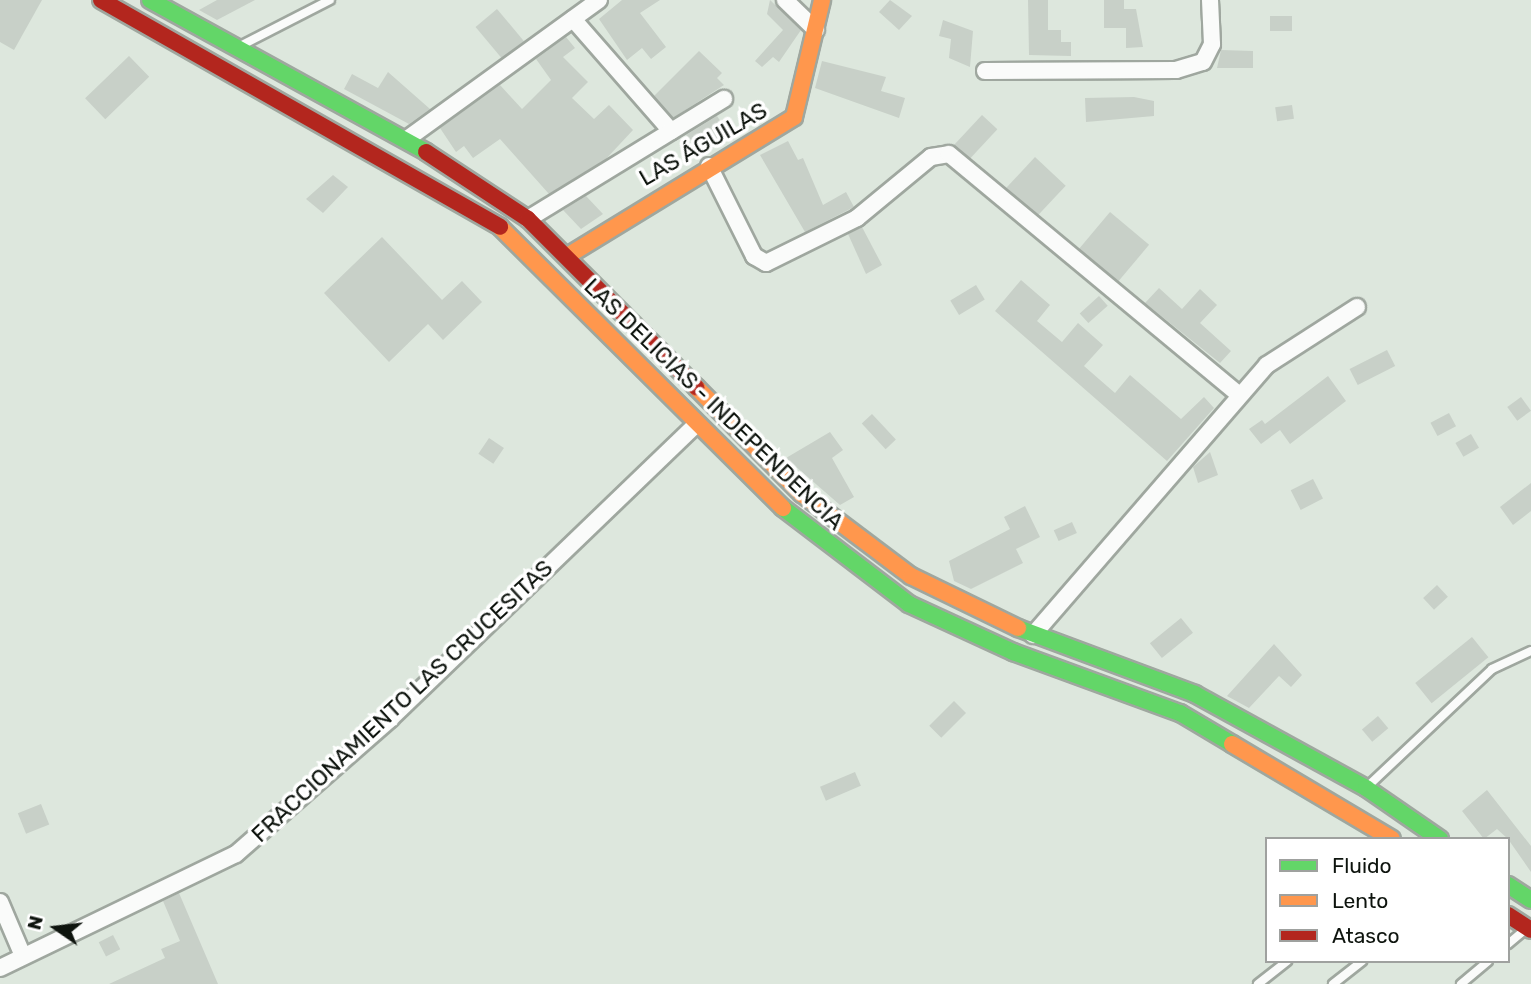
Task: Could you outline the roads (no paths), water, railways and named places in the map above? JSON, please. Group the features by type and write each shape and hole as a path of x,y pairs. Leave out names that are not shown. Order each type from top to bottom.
{"main road":[{"name":"LAS DELICIAS - INDEPENDENCIA","path":"101,0 469,204 533,256 696,425 800,525 909,604 1013,652 1180,713 1389,837"},
{"name":"LAS DELICIAS - INDEPENDENCIA","path":"150,0 407,139 527,219 569,255 802,494 850,535 967,608 1032,635 1195,694 1366,788 1437,837"},
{"name":"LAS ÁGUILAS","path":"569,255 709,166 794,117 817,30 822,0"},
{"path":"651,378 672,360"},
{"path":"1510,886 1529,896"},
{"path":"1510,914 1530,928"}],"street":[{"path":"407,139 599,0"},
{"path":"785,0 817,30"},
{"path":"985,71 1176,70 1203,62 1212,44 1210,0"},
{"path":"573,19 671,131"},
{"path":"527,219 724,99"},
{"path":"709,166 754,256 766,263 857,219 931,158 948,155 1239,395"},
{"path":"1032,635 1126,534 1239,395 1307,335 1357,307"},
{"name":"FRACCIONAMIENTO LAS CRUCESITAS","path":"0,968 236,854 390,719 696,425"},
{"path":"0,902 23,956"}],"lane":[{"path":"238,48 330,0"},
{"path":"1366,788 1492,669 1531,651"},
{"path":"1510,911 1529,896"},
{"path":"1510,943 1530,928"},
{"path":"1258,984 1284,963"},
{"path":"1333,984 1359,963"},
{"path":"1461,984 1485,964"}]}
